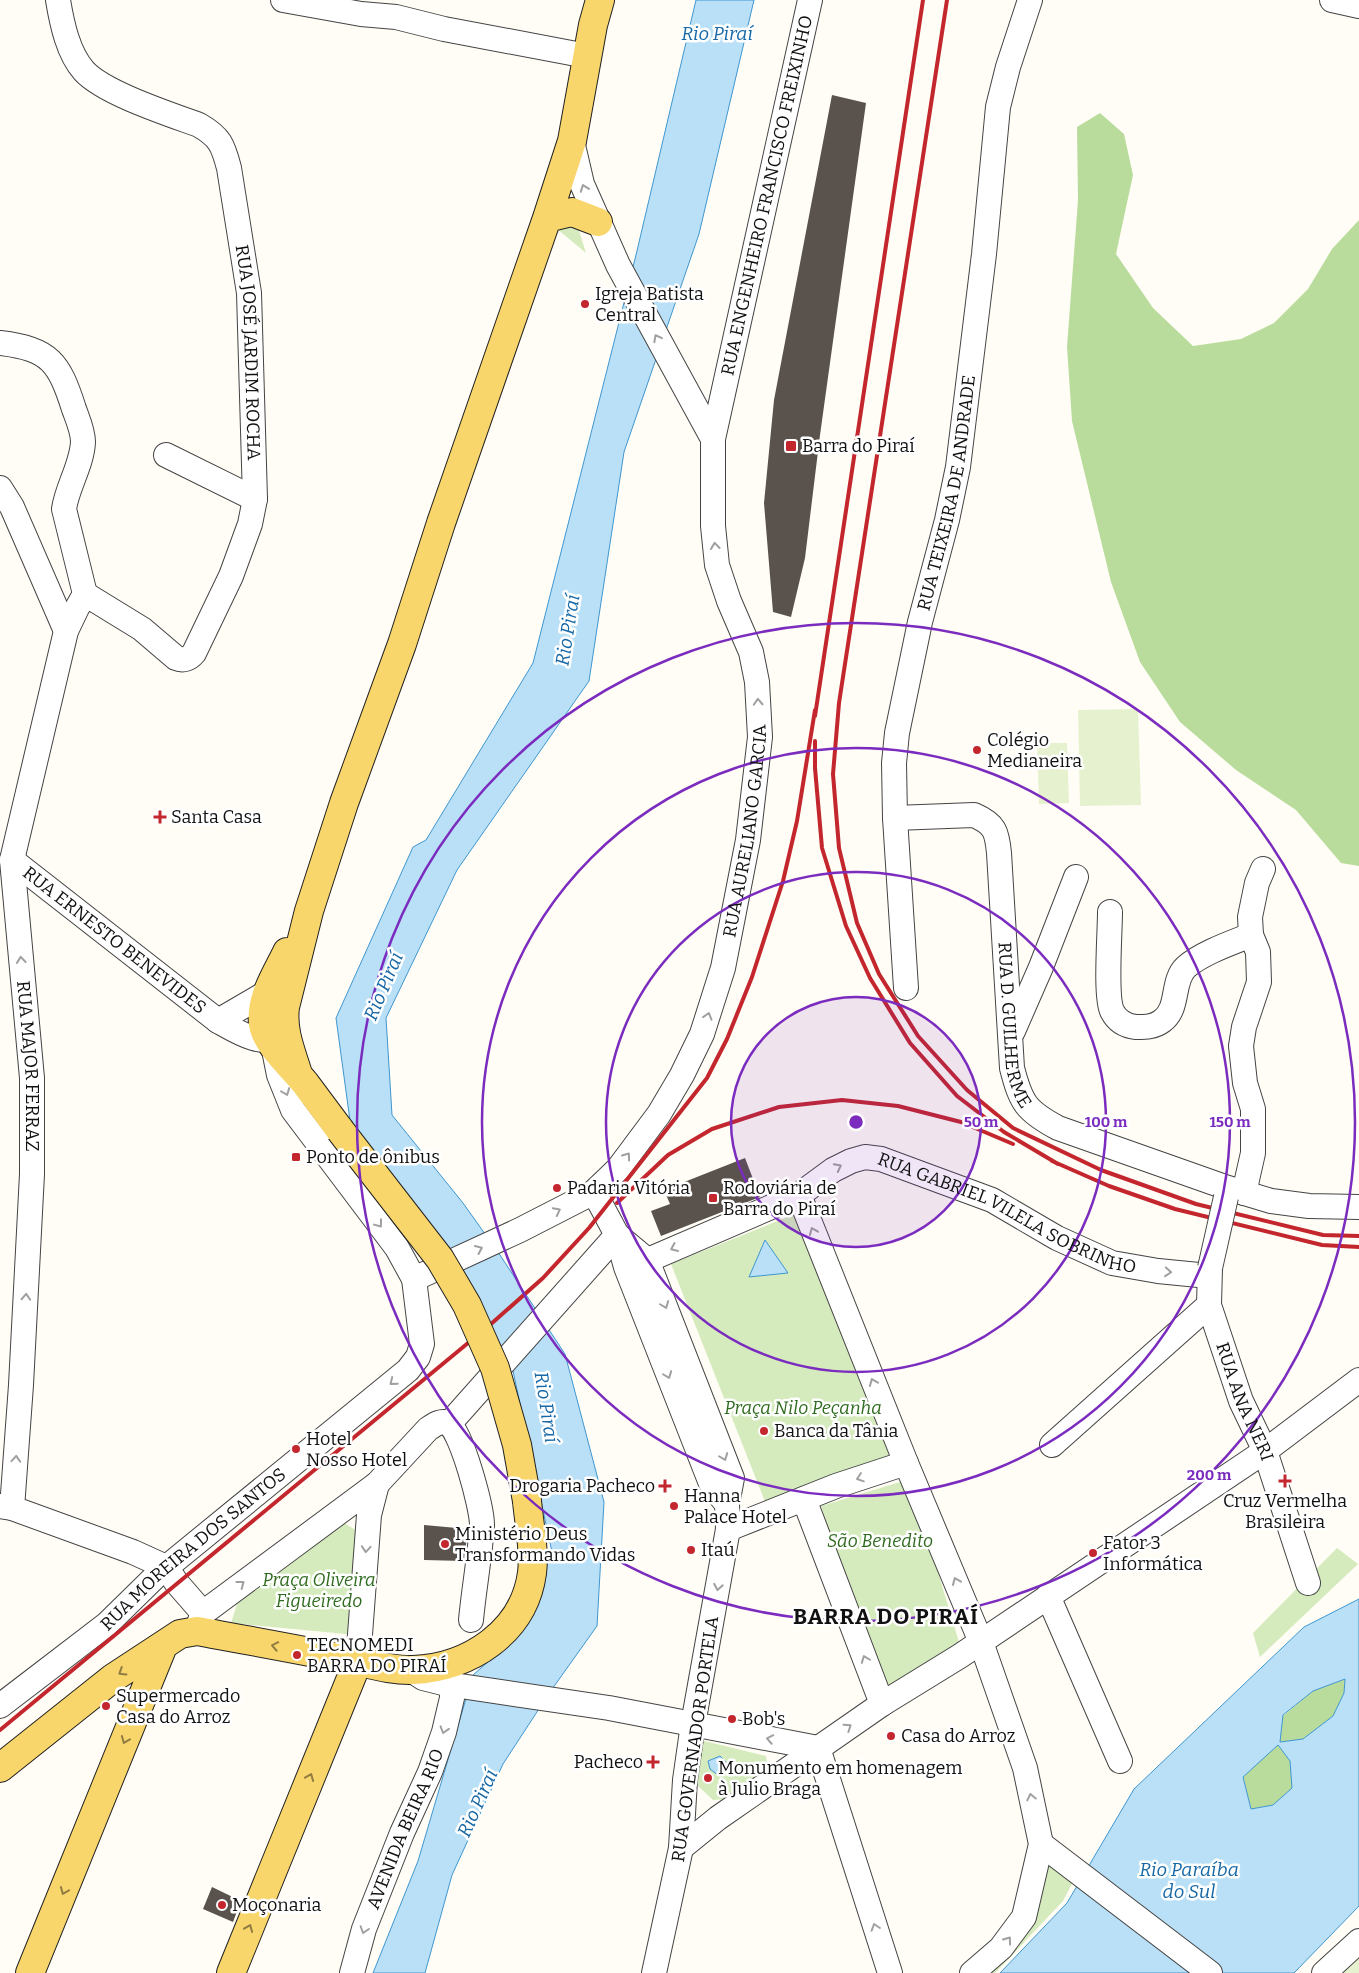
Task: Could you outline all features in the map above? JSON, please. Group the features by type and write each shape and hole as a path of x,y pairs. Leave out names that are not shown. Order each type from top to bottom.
{"main road":[{"path":"0,1768 113,1678 200,1622 358,1661 411,1670 448,1679 462,1660 487,1646 510,1624 519,1612 524,1600 532,1572 527,1501 517,1445 494,1368 477,1325 440,1258 302,1079 276,1040 262,1026 262,1012 277,995 309,911 344,803 402,644 441,523 547,218 572,140 592,25 600,0"},
{"path":"547,218 572,212 598,222"},
{"path":"30,1973 163,1646"},
{"path":"231,1973 358,1661"}],"street":[{"name":"RUA JOSÉ JARDIM ROCHA","path":"58,0 61,19 71,50 84,71 109,89 211,131 224,148 229,168 249,294 255,499 250,524 231,576 191,657 181,660 176,658 142,629 85,594"},
{"path":"283,0 362,14 396,16 444,29 587,56"},
{"name":"RUA ENGENHEIRO FRANCISCO FREIXINHO","path":"713,439 810,0"},
{"name":"RUA TEIXEIRA DE ANDRADE","path":"906,988 895,818 894,763 897,733 920,622 947,520 958,467 984,254 998,107 1008,67 1030,0"},
{"path":"1332,0 1359,6"},
{"path":"572,140 582,184 618,265 681,384 713,439"},
{"path":"0,343 25,346 42,354 54,364 67,386 81,428 83,442 64,509 85,594"},
{"name":"RUA ENGENHEIRO FRANCISCO FREIXINHO","path":"681,384 724,391"},
{"name":"RUA AURELIANO GARCIA","path":"414,1279 520,1230 594,1192 618,1168 659,1114 682,1075 702,1034 723,968 748,840 760,737 757,682 751,652 729,601 717,565 713,526 713,439"},
{"path":"166,455 255,499"},
{"path":"0,488 12,507 66,631"},
{"name":"RUA MAJOR FERRAZ","path":"6,1507 21,1385 32,1174 32,1078 6,860 66,631 85,594"},
{"name":"RUA D. GUILHERME","path":"895,818 974,815 985,820 996,831 999,853 1012,1068 1018,1092 1027,1107 1039,1118 1058,1128 1232,1193 1309,1206 1359,1207"},
{"name":"RUA ERNESTO BENEVIDES","path":"6,860 218,1021 243,1035 276,1040"},
{"path":"1110,912 1110,1003 1118,1019 1125,1024 1146,1028 1162,1021 1167,1016 1175,1000 1180,976 1190,964 1250,934 1251,905 1263,869"},
{"path":"1011,1035 1041,967 1076,878"},
{"name":"RUA ANA NERI","path":"1250,934 1258,952 1259,982 1244,1027 1241,1046 1245,1083 1253,1109 1253,1153 1232,1193 1209,1272 1209,1305 1241,1401 1264,1451 1308,1583"},
{"name":"RUA ERNESTO BENEVIDES","path":"218,1021 277,995"},
{"path":"276,1040 279,1075 293,1110 397,1248 414,1279"},
{"name":"RUA GABRIEL VILELA SOBRINHO","path":"632,1281 634,1270 647,1260 799,1195 833,1170 851,1161 865,1157 881,1159 992,1200 1058,1238 1112,1262 1158,1271 1209,1272"},
{"path":"594,1192 617,1235 622,1256 712,1486 727,1504"},
{"path":"799,1195 906,1463 981,1642 1025,1768 1046,1848 1024,1917 1002,1948 972,1973"},
{"path":"617,1235 647,1260"},
{"path":"449,1424 477,1390 617,1235"},
{"name":"RUA GOVERNADOR PORTELA","path":"647,1260 732,1478 727,1504 728,1529 693,1724 685,1780 681,1848 654,1973"},
{"name":"RUA MOREIRA DOS SANTOS","path":"0,1706 106,1624 166,1567 408,1370 418,1357 422,1344 414,1279"},
{"path":"1052,1445 1209,1305"},
{"path":"681,1848 718,1818 818,1748 882,1704 981,1642 1264,1451 1359,1380"},
{"path":"6,1507 133,1552 166,1567 200,1622 274,1560 358,1511 377,1484 428,1429 440,1422 449,1424 460,1441 475,1487 482,1522 470,1620"},
{"path":"728,1529 804,1498 906,1463"},
{"path":"804,1498 882,1704"},
{"path":"358,1511 358,1661"},
{"path":"1048,1596 1120,1761"},
{"path":"448,1679 818,1748"},
{"name":"AVENIDA BEIRA RIO","path":"352,1973 364,1929 402,1833 430,1772 444,1732 452,1698 448,1679"},
{"path":"818,1748 890,1973"},
{"path":"685,1780 697,1803 718,1818"},
{"path":"1046,1848 1210,1973"},
{"path":"1324,1973 1359,1942"}],"green space":[{"path":"1100,113 1124,134 1133,175 1116,254 1153,308 1193,346 1241,339 1274,323 1308,289 1332,249 1359,220 1359,866 1341,863 1296,810 1236,770 1180,722 1140,662 1111,582 1072,421 1067,347 1078,200 1077,127"},
{"path":"576,221 586,253 550,223"},
{"path":"1138,709 1141,805 1080,806 1078,710"},
{"path":"1037,743 1067,743 1069,803 1039,804"},
{"name":"Praça Nilo Peçanha","path":"800,1212 899,1462 766,1504 671,1264"},
{"name":"São Benedito","path":"910,1479 962,1652 882,1702 821,1506"},
{"name":"Praça Oliveira Figueiredo","path":"341,1521 365,1536 356,1635 231,1623 237,1604"},
{"path":"1337,1548 1358,1564 1260,1657 1253,1633"},
{"path":"1345,1679 1344,1693 1333,1716 1303,1739 1279,1742 1283,1716 1313,1691"},
{"path":"700,1740 766,1756 768,1767 727,1799 713,1800 697,1785 693,1761"},
{"path":"1278,1744 1290,1761 1293,1788 1273,1805 1251,1810 1243,1777"},
{"path":"1045,1857 1075,1878 1063,1901 995,1973 982,1973"},
{"path":"1359,1952 1359,1973 1336,1973"}],"water":[{"name":"Rio Piraí","path":"696,0 754,0 699,234 624,452 589,681 457,870 386,1018 392,1115 463,1203 500,1255 565,1354 604,1502 597,1626 550,1692 503,1764 452,1875 425,1973 373,1973 418,1861 473,1675 520,1634 552,1552 513,1371 456,1269 351,1128 336,1018 413,847 426,840 533,663 636,255"},
{"path":"765,1240 788,1273 749,1277"},
{"name":"Rio Paraíba do Sul","path":"1359,1599 1359,1906 1294,1973 1000,1973 1067,1903 1134,1789 1304,1627","holes":["1345,1679 1344,1693 1333,1716 1303,1739 1280,1742 1283,1715 1313,1691","1278,1745 1290,1761 1292,1788 1273,1805 1251,1809 1243,1777"]},
{"path":"720,1756 726,1762 728,1768 724,1773 718,1775 710,1769 708,1761"}],"building":[{"path":"832,95 866,103 805,558 791,617 773,612 764,503 774,400"},
{"name":"Rodoviária de Barra do Piraí","path":"745,1158 760,1197 661,1236 651,1211 670,1204 664,1190"},
{"name":"Ministério Deus Transformando Vidas","path":"424,1525 468,1529 464,1561 424,1560"},
{"name":"Moçonaria","path":"212,1887 241,1901 233,1922 203,1909"}],"railway":[{"path":"815,716 923,0"},
{"path":"947,0 839,703 833,774 839,848 857,923 879,974 918,1036 967,1090 1013,1128 1101,1170 1196,1204 1323,1235 1359,1236"},
{"path":"0,1730 491,1324 543,1278 589,1228 707,1078 727,1039 752,977 783,881 797,821 815,710"},
{"path":"815,741 815,768 822,848 846,926 870,978 910,1043 957,1096 1004,1132 1058,1164"},
{"path":"617,1203 668,1155 712,1129 779,1107 842,1100 898,1106 961,1122 1013,1144"},
{"path":"1052,1161 1109,1186 1175,1209 1322,1245 1359,1247"}],"place":[{"name":"Igreja Batista Central","path":"585,304"},
{"name":"Barra do Piraí","path":"791,446"},
{"name":"Colégio Medianeira","path":"977,750"},
{"name":"Santa Casa","path":"160,817"},
{"name":"Ponto de ônibus","path":"296,1157"},
{"name":"Padaria Vitória","path":"557,1188"},
{"name":"Rodoviária de Barra do Piraí","path":"713,1198"},
{"name":"Banca da Tânia","path":"764,1431"},
{"name":"Hotel Nosso Hotel","path":"296,1449"},
{"name":"Cruz Vermelha Brasileira","path":"1285,1481"},
{"name":"Drogaria Pacheco","path":"665,1486"},
{"name":"Hanna Palace Hotel","path":"674,1506"},
{"name":"Ministério Deus Transformando Vidas","path":"445,1544"},
{"name":"Itaú","path":"691,1550"},
{"name":"Fator 3 Informática","path":"1093,1553"},
{"name":"TECNOMEDI BARRA DO PIRAÍ","path":"297,1655"},
{"name":"Supermercado Casa do Arroz","path":"106,1706"},
{"name":"Bob's","path":"732,1719"},
{"name":"Casa do Arroz","path":"891,1736"},
{"name":"Pacheco","path":"653,1762"},
{"name":"Monumento em homenagem à Julio Braga","path":"708,1778"},
{"name":"Moçonaria","path":"222,1905"}],"district":[{"name":"BARRA DO PIRAÍ","path":"886,1616"}]}
